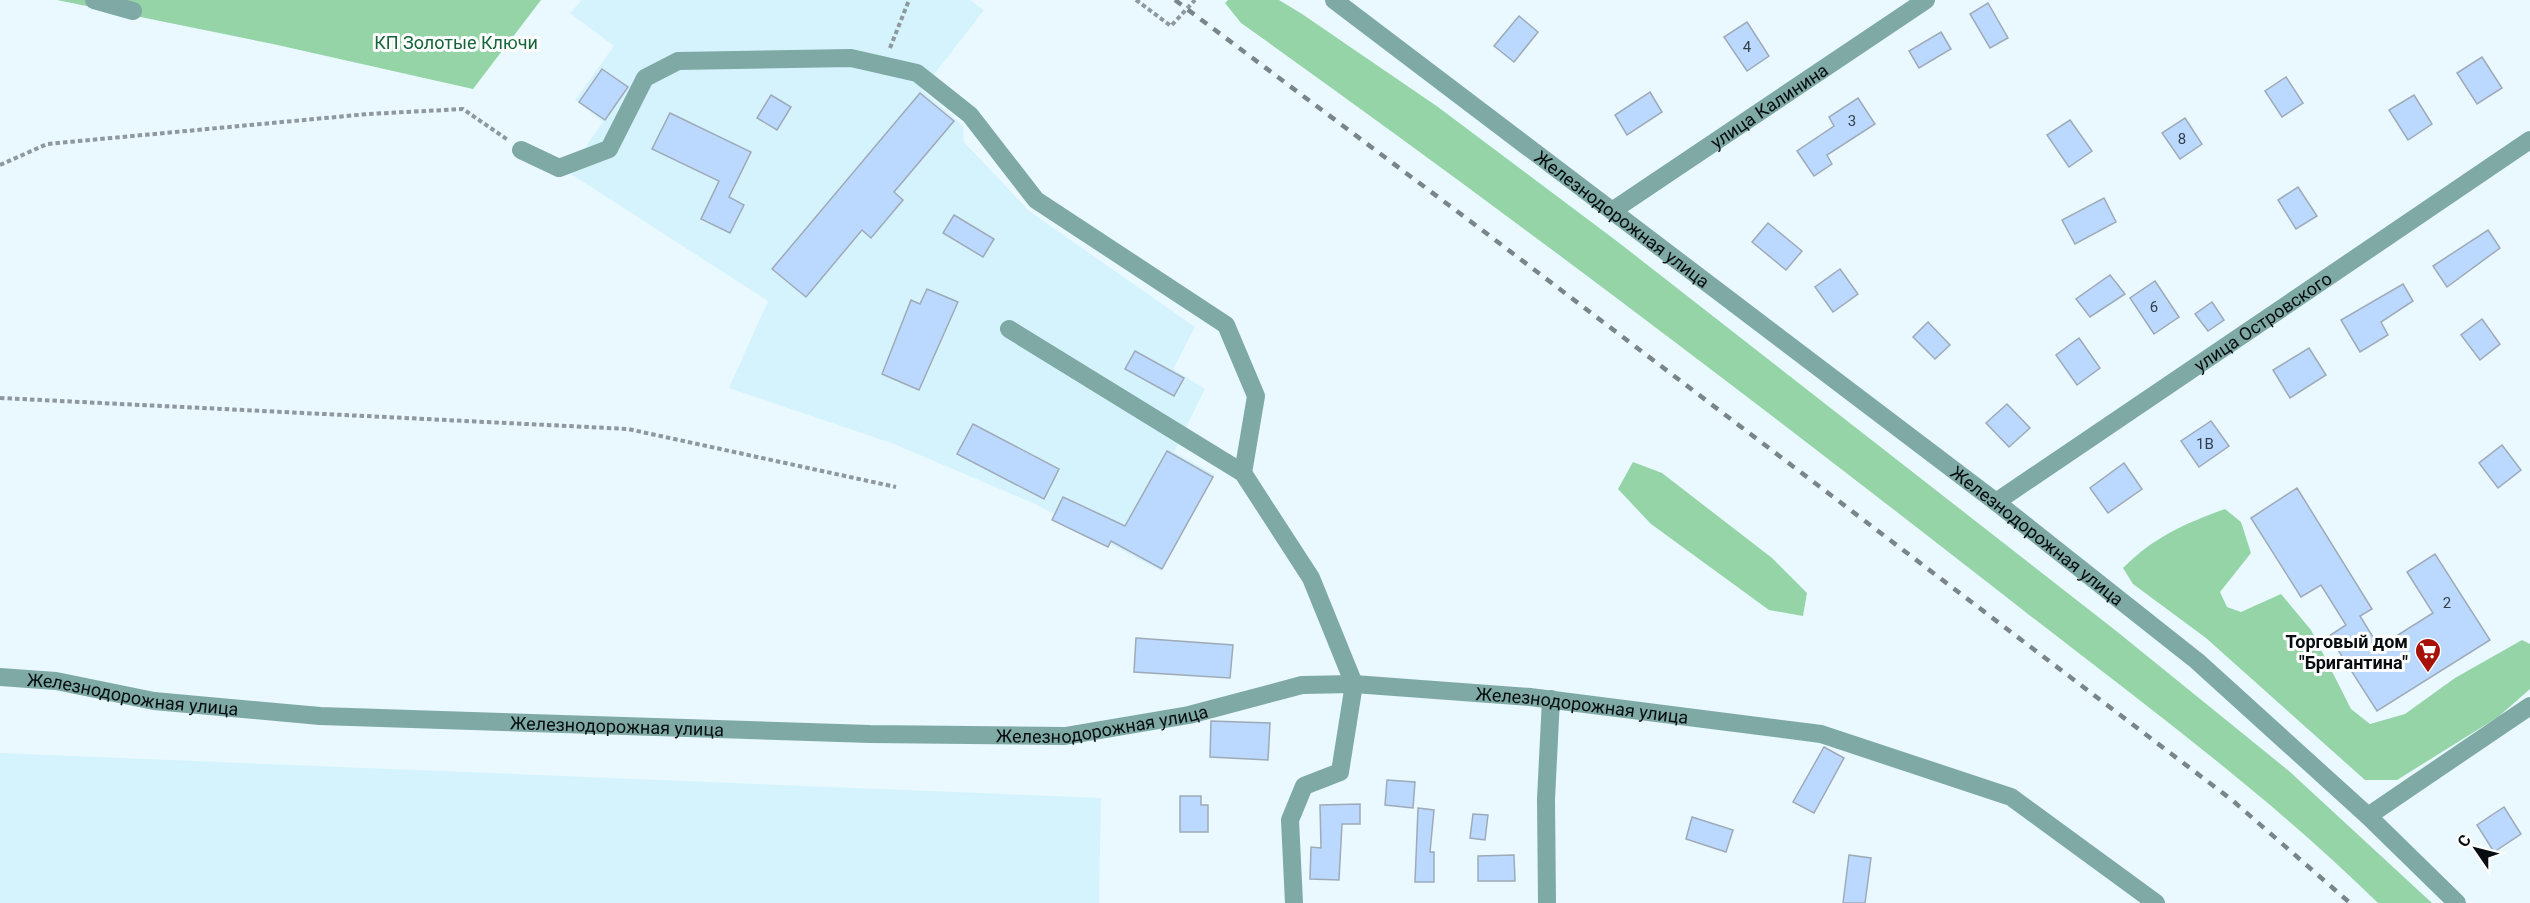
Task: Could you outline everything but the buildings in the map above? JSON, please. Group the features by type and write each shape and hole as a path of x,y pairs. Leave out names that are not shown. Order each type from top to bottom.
{"street":[{"path":"94,0 133,11"},
{"name":"Железнодорожная улица","path":"1334,0 1996,502 2197,661 2368,816 2457,903"},
{"name":"улица Калинина","path":"1612,211 1926,0"},
{"path":"521,150 559,168 609,149 645,78 678,61 851,58 917,73 970,115 1036,200 1226,325 1256,396 1242,473"},
{"name":"улица Островского","path":"1996,502 2530,140"},
{"path":"1009,329 1242,473 1311,578 1354,684 1340,772 1304,786 1290,820 1293,903"},
{"name":"Железнодорожная улица","path":"0,677 56,681 154,701 320,716 870,734 1065,736 1189,715 1302,686 1354,684 1551,699 1821,734 2011,797 2156,903"},
{"path":"1547,903 1546,799 1551,699"},
{"path":"2368,816 2530,706"}],"path":[{"path":"883,65 909,0"},
{"path":"1136,0 1171,26 1195,0"},
{"path":"0,165 47,144 368,114 463,109 521,150"},
{"path":"0,398 628,429 896,487"}],"shaded area":[{"path":"582,0 970,0 984,10 922,90 963,126 964,142 1029,211 1195,327 1173,369 1205,389 1174,452 1215,475 1161,571 1033,503 894,444 729,388 768,301 568,172 603,122 575,100 614,46 570,13"},
{"path":"0,753 1101,798 1099,903 0,903"}],"green space":[{"name":"КП Золотые Ключи","path":"57,0 541,0 473,89 273,44"},
{"path":"1228,0 1279,0 1302,14 1438,107 1618,242 2115,630 2289,771 2432,903 2378,903 2285,818 2187,737 1617,298 1430,159 1241,23 1225,3"},
{"path":"1633,462 1662,473 1772,558 1807,593 1803,616 1769,610 1651,524 1618,489"},
{"path":"2225,509 2241,522 2251,553 2220,592 2227,607 2241,612 2281,594 2311,630 2351,709 2370,724 2405,714 2455,678 2522,640 2530,644 2530,689 2498,717 2397,780 2365,780 2206,638 2133,584 2123,568 2146,548 2170,533"}],"railway":[{"path":"1175,0 1482,230 2232,800 2350,903"}],"place":[{"name":"Торговый дом \"Бригантина\"","path":"2428,674"}]}
